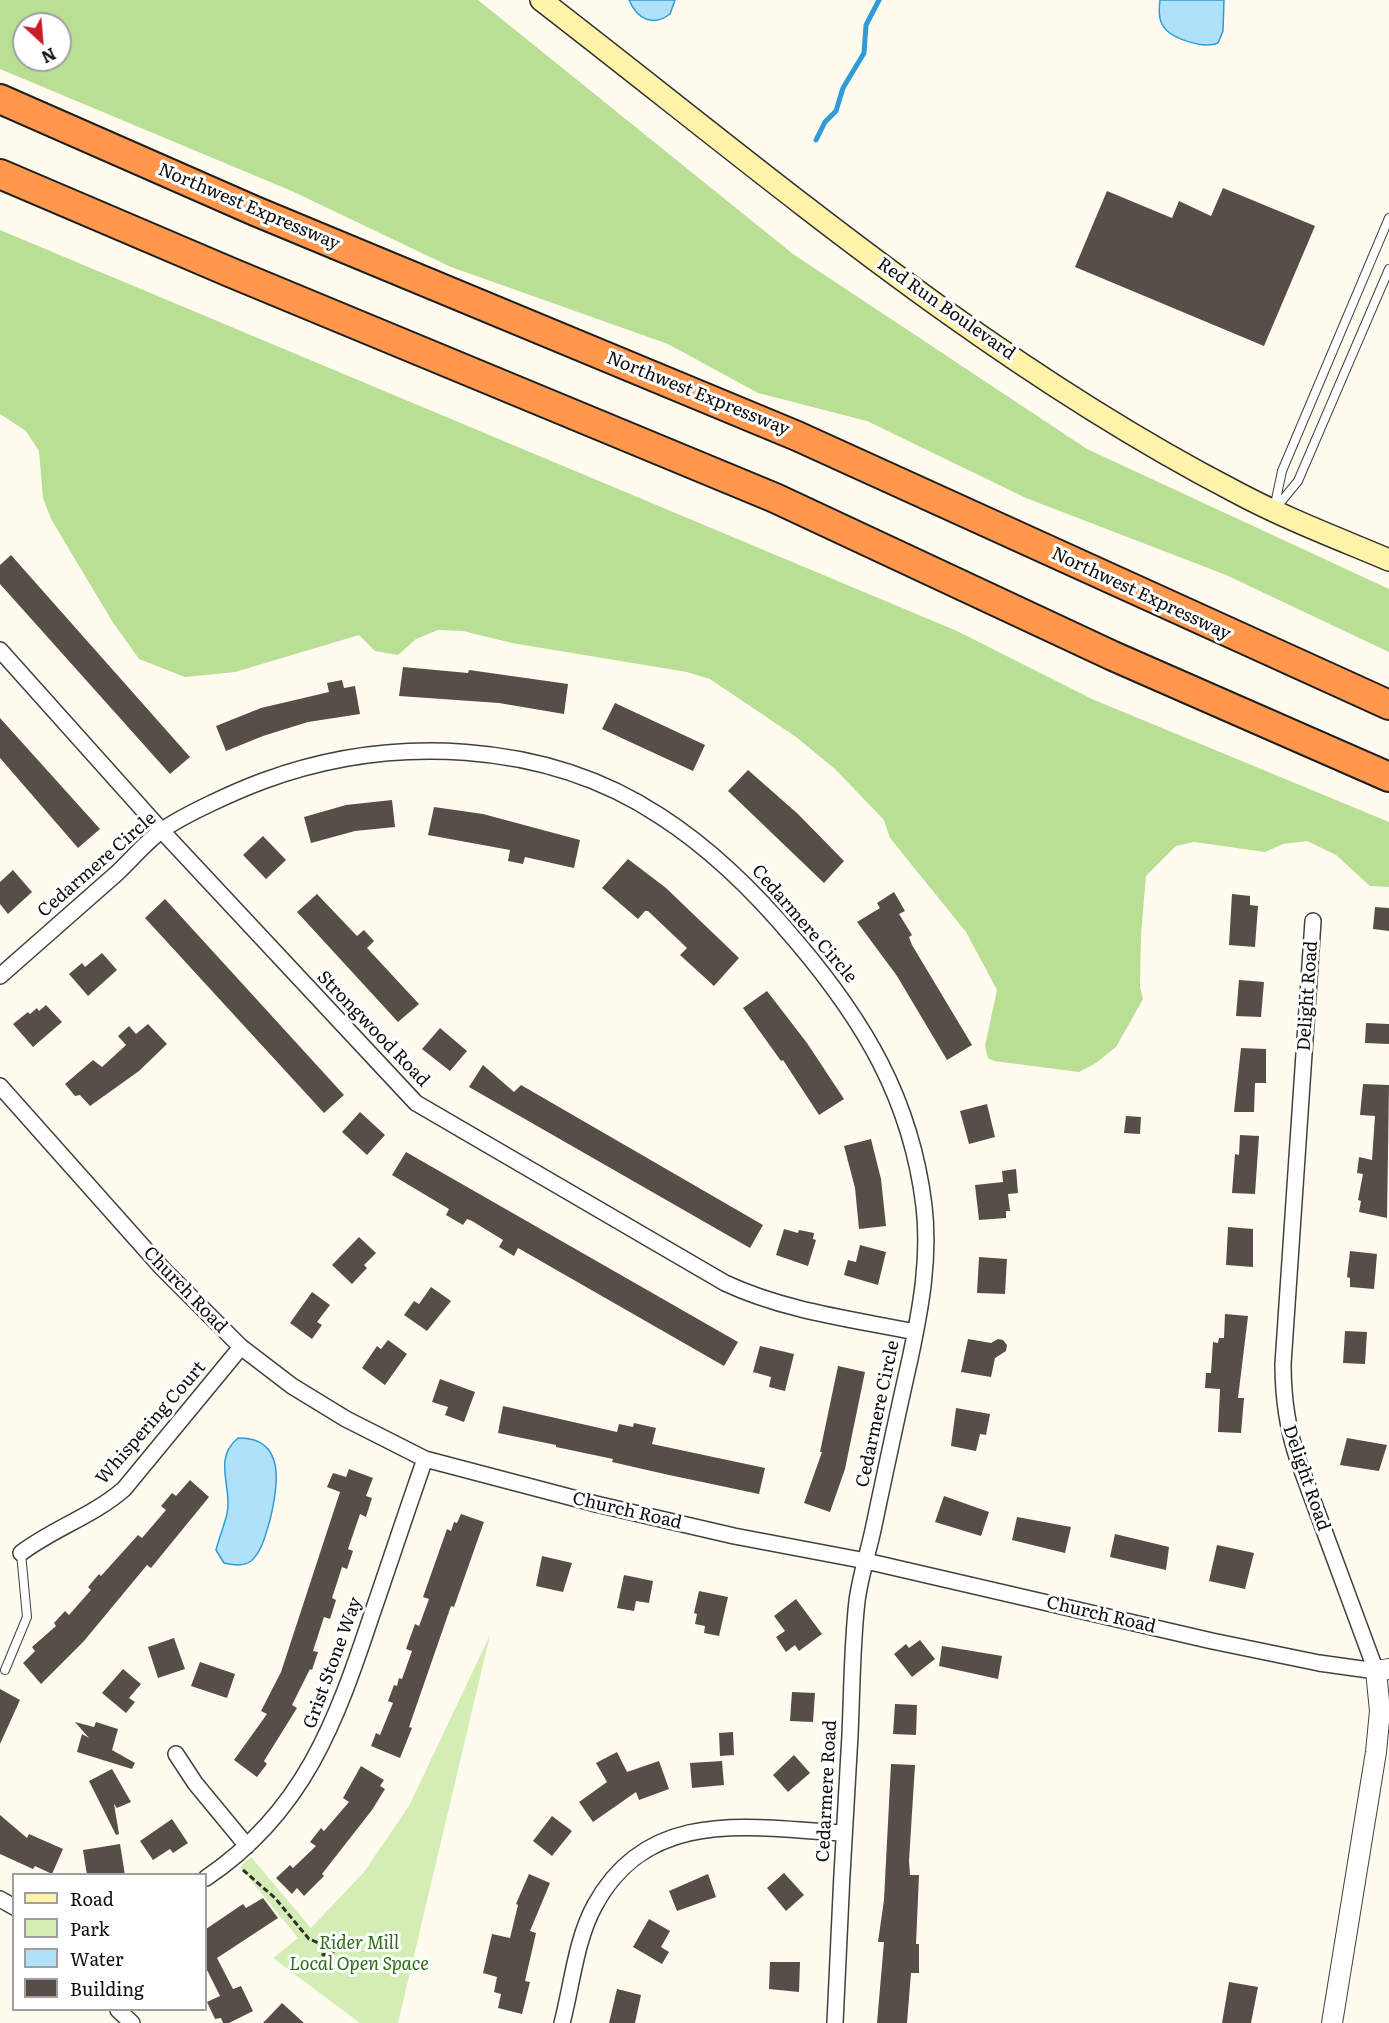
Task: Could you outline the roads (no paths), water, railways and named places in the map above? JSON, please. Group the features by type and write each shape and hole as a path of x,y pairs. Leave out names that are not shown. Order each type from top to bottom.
{"highway":[{"name":"Northwest Expressway","path":"0,99 255,211 797,436 1389,705"},
{"path":"0,174 232,273 775,498 1113,656 1389,777"}],"main road":[{"name":"Red Run Boulevard","path":"541,0 910,286 1116,423 1169,456 1274,511 1389,560"}],"street":[{"name":"Strongwood Road","path":"0,650 162,831 391,1079 416,1103 725,1283 754,1297 781,1305 915,1332"},
{"name":"Cedarmere Circle","path":"0,976 162,831 260,782 358,756 444,751 490,755 538,765 614,791 656,813 732,871 764,903 851,1010 894,1087 910,1133 924,1209 927,1241 925,1283 866,1561"},
{"name":"Delight Road","path":"1313,921 1283,1364 1283,1401 1287,1428 1298,1460 1382,1670 1376,1752 1332,2023"},
{"name":"Church Road","path":"0,1086 162,1268 241,1347 292,1386 346,1419 425,1458 597,1504 734,1536 866,1561 1212,1641 1319,1663 1382,1670"},
{"name":"Whispering Court","path":"21,1553 61,1526 105,1505 124,1489 241,1347"},
{"name":"Grist Stone Way","path":"207,1877 247,1846 304,1778 333,1725 425,1458"},
{"name":"Cedarmere Road","path":"835,2023 858,1599 866,1561"},
{"path":"176,1754 195,1784 247,1846"},
{"path":"562,2023 584,1932 595,1905 622,1869 641,1853 659,1842 698,1829 725,1826 844,1833"},
{"path":"119,2011 132,2023"}],"lane":[{"path":"1274,511 1282,471 1389,218"},
{"path":"1274,511 1298,481 1389,269"},
{"path":"5,1670 27,1617 21,1553"}],"water":[{"path":"629,0 675,0 670,14 658,20 652,20 636,12"},
{"path":"1160,0 1224,0 1223,31 1218,43 1196,44 1172,34 1161,21"},
{"path":"238,1438 254,1440 265,1446 272,1455 276,1479 270,1520 261,1548 251,1561 238,1565 224,1563 216,1550 227,1514 226,1455 230,1446"}],"waterway":[{"path":"816,140 825,122 836,111 843,88 864,53 866,25 879,0"}],"park label":[{"name":"Rider Mill Local Open Space","path":"359,1954"}]}
